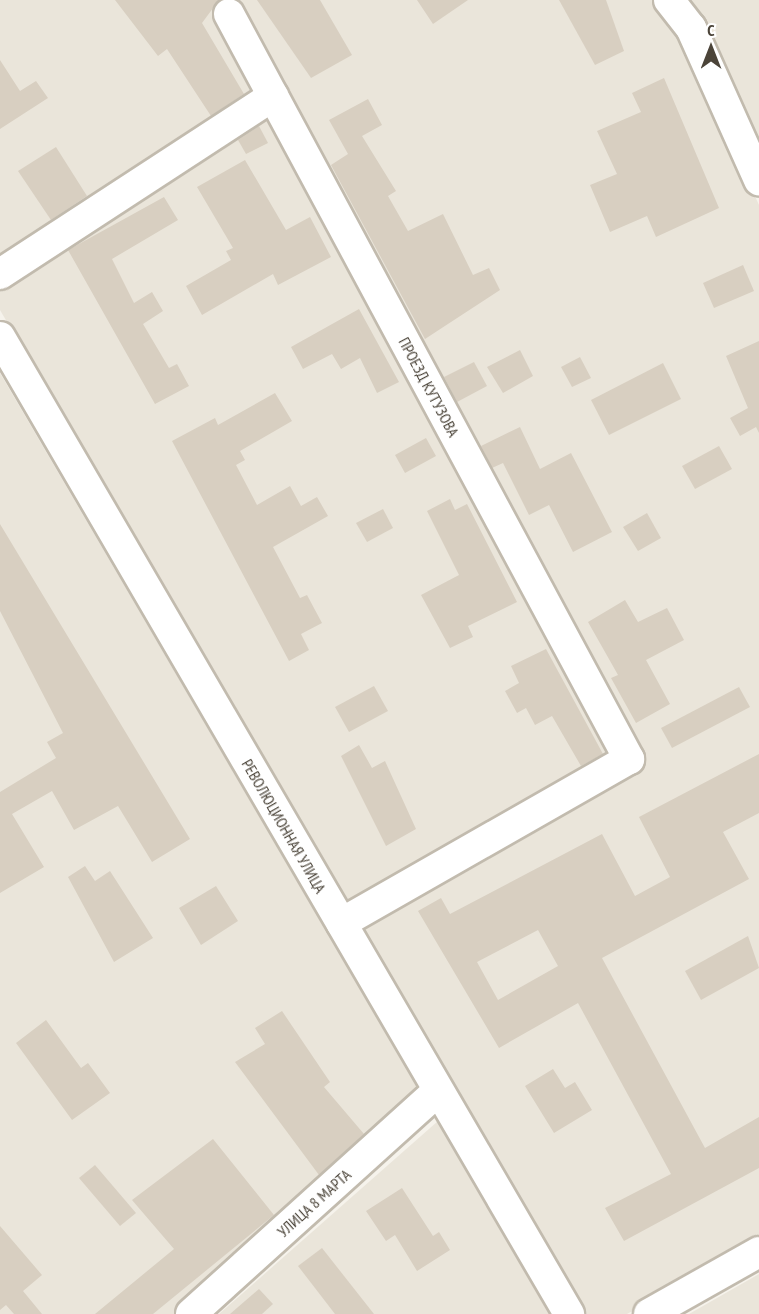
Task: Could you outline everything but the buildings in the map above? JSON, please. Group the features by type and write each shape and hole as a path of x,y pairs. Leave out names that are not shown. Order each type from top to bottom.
{"street":[{"path":"669,0 691,28 759,180"},
{"name":"ПРОЕЗД КУТУЗОВА","path":"229,14 629,759 341,923"},
{"path":"0,274 273,96"},
{"name":"РЕВОЛЮЦИОННАЯ УЛИЦА","path":"0,337 569,1314"},
{"name":"УЛИЦА 8 МАРТА","path":"191,1314 438,1091"},
{"path":"649,1314 759,1252"}],"shaded area":[{"path":"0,0 655,0 682,35 759,205 759,1239 627,1314 587,1314 0,310"},
{"path":"683,0 759,0 759,154"},
{"path":"0,373 421,1093 179,1314 0,1314"},
{"path":"438,1121 549,1314 219,1314"},
{"path":"759,1274 759,1314 689,1314"}]}
